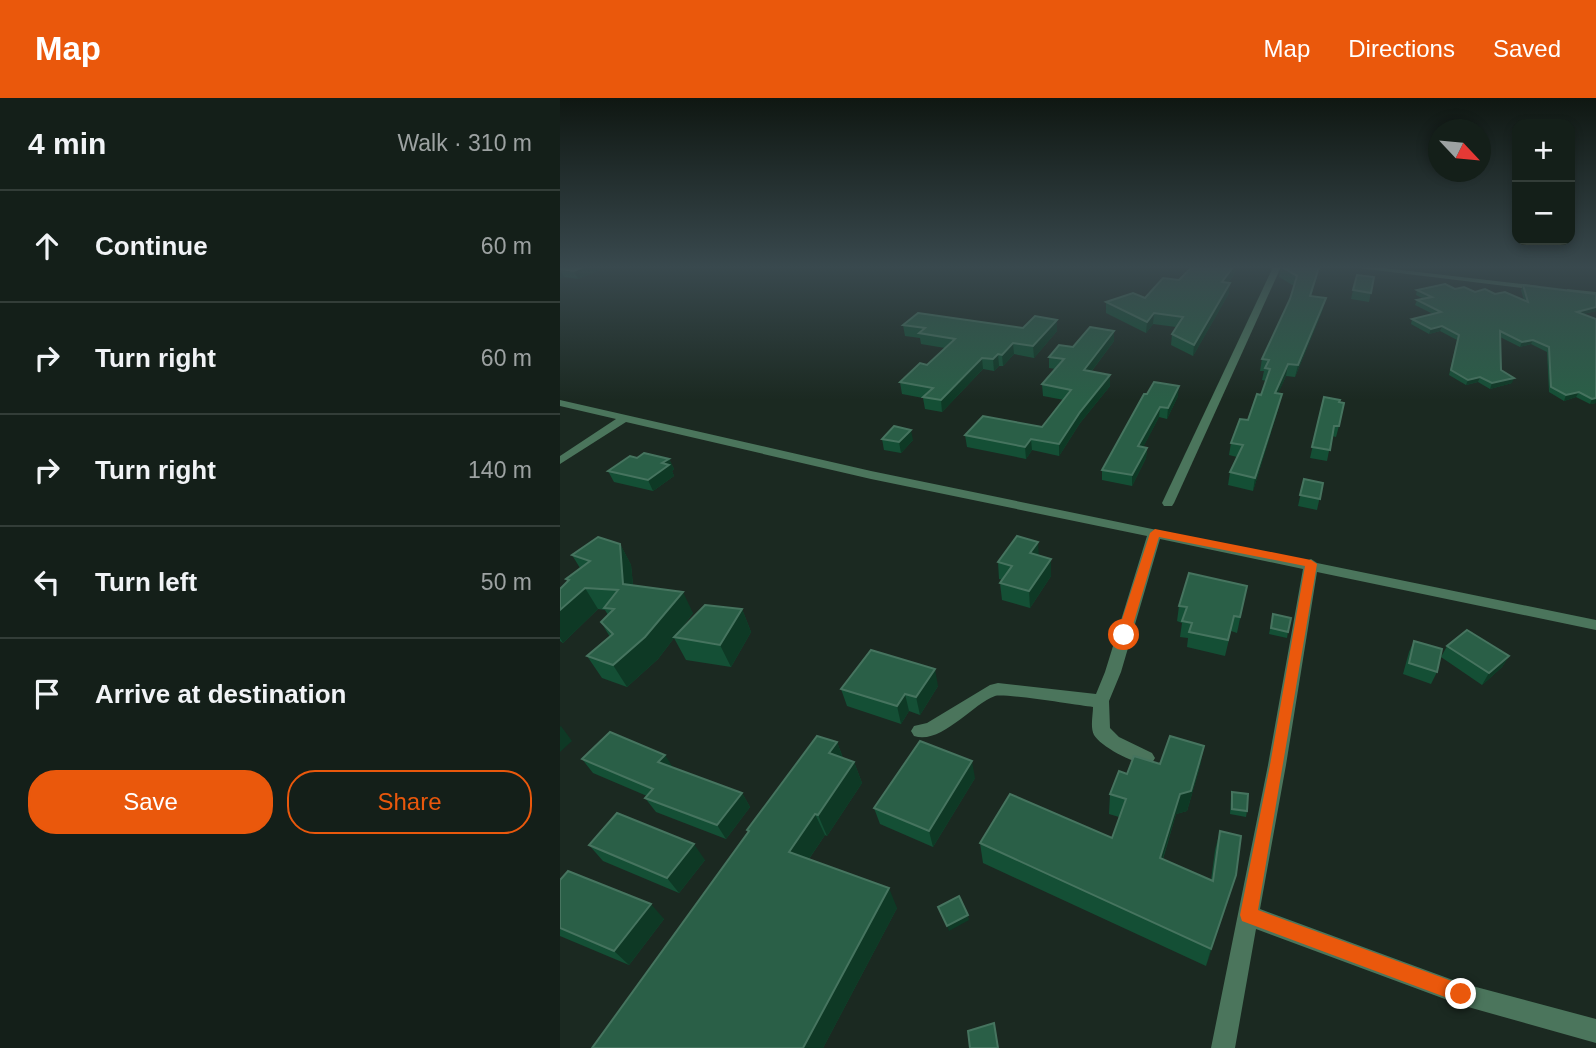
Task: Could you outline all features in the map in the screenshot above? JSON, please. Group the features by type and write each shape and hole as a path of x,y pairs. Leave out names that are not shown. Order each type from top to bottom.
{"street":[{"path":"1168,503 1257,311"},
{"path":"560,403 871,475 1596,625"},
{"path":"560,461 623,419"},
{"path":"1146,758 1113,742 1101,731 1101,701 1113,672 1155,533"},
{"path":"1223,1048 1277,765 1311,564"},
{"path":"920,732 931,729 990,691 1101,701"},
{"path":"1248,915 1461,994 1596,1031"}],"building":[{"path":"1125,311 1214,311 1194,345 1172,334 1183,317 1154,313 1147,322"},
{"path":"1284,311 1320,311 1298,365 1288,364 1275,393 1282,394 1255,478 1230,472 1243,445 1231,443 1240,419 1248,420 1257,394 1261,395 1270,369 1265,368 1269,360 1262,359"},
{"path":"1580,311 1577,312 1596,319 1596,398 1592,399 1579,392 1566,395 1551,387 1549,347 1533,340 1522,342 1500,331 1501,370 1514,378 1492,383 1480,377 1468,380 1451,370 1459,335 1442,326 1431,329 1412,319 1441,312"},
{"path":"918,313 1023,328 1035,316 1057,320 1033,346 1013,343 1002,355 998,354 993,359 982,358 941,400 923,397 933,388 900,382 920,363 927,365 955,339 919,333 925,328 903,325"},
{"path":"1090,327 1114,331 1084,370 1110,375 1080,412 1059,444 1031,439 1025,447 965,435 983,416 1042,427 1071,390 1042,384 1064,359 1049,357 1059,345 1073,347"},
{"path":"1154,382 1179,386 1168,408 1160,407 1138,446 1147,448 1132,475 1102,470 1144,394 1147,394"},
{"path":"1324,397 1344,403 1339,426 1334,426 1330,450 1312,447"},
{"path":"894,426 911,430 899,442 882,439"},
{"path":"644,453 669,459 662,463 669,465 648,480 608,471 630,456 637,458"},
{"path":"1304,479 1323,483 1320,499 1300,495"},
{"path":"1017,536 1038,542 1030,553 1051,559 1029,591 1000,583 1012,566 998,562"},
{"path":"598,537 620,544 623,584 683,592 645,637 613,665 587,656 613,634 601,622 614,609 604,608 618,590 585,588 560,610 560,589 569,580 566,579 590,561 572,555"},
{"path":"1189,573 1247,586 1240,617 1234,616 1228,640 1189,632 1192,623 1182,621 1187,607 1179,606"},
{"path":"705,605 742,609 720,645 674,637"},
{"path":"1273,614 1291,618 1288,632 1271,628"},
{"path":"1467,630 1509,656 1489,673 1447,646"},
{"path":"1414,641 1442,649 1437,672 1409,663"},
{"path":"871,650 935,669 916,697 905,694 897,706 841,689"},
{"path":"610,732 665,755 658,762 742,793 717,825 645,798 653,789 582,759"},
{"path":"817,736 837,742 829,753 854,762 789,852 889,888 803,1048 592,1048 749,831 747,830"},
{"path":"1170,736 1204,746 1191,791 1180,794 1160,858 1213,881 1220,831 1241,836 1236,875 1211,949 980,843 1010,794 1112,838 1126,799 1110,794 1119,771 1127,774 1134,756 1160,764"},
{"path":"920,741 972,761 929,831 874,808"},
{"path":"1232,792 1248,794 1247,811 1232,809"},
{"path":"617,813 694,844 667,878 589,845"},
{"path":"568,871 651,904 614,951 560,928 560,880"},
{"path":"959,896 968,915 947,926 938,907"},
{"path":"994,1023 998,1048 970,1048 968,1031"}],"route":[{"path":"1124,635 1155,533 1311,564 1248,915 1461,994"}]}
